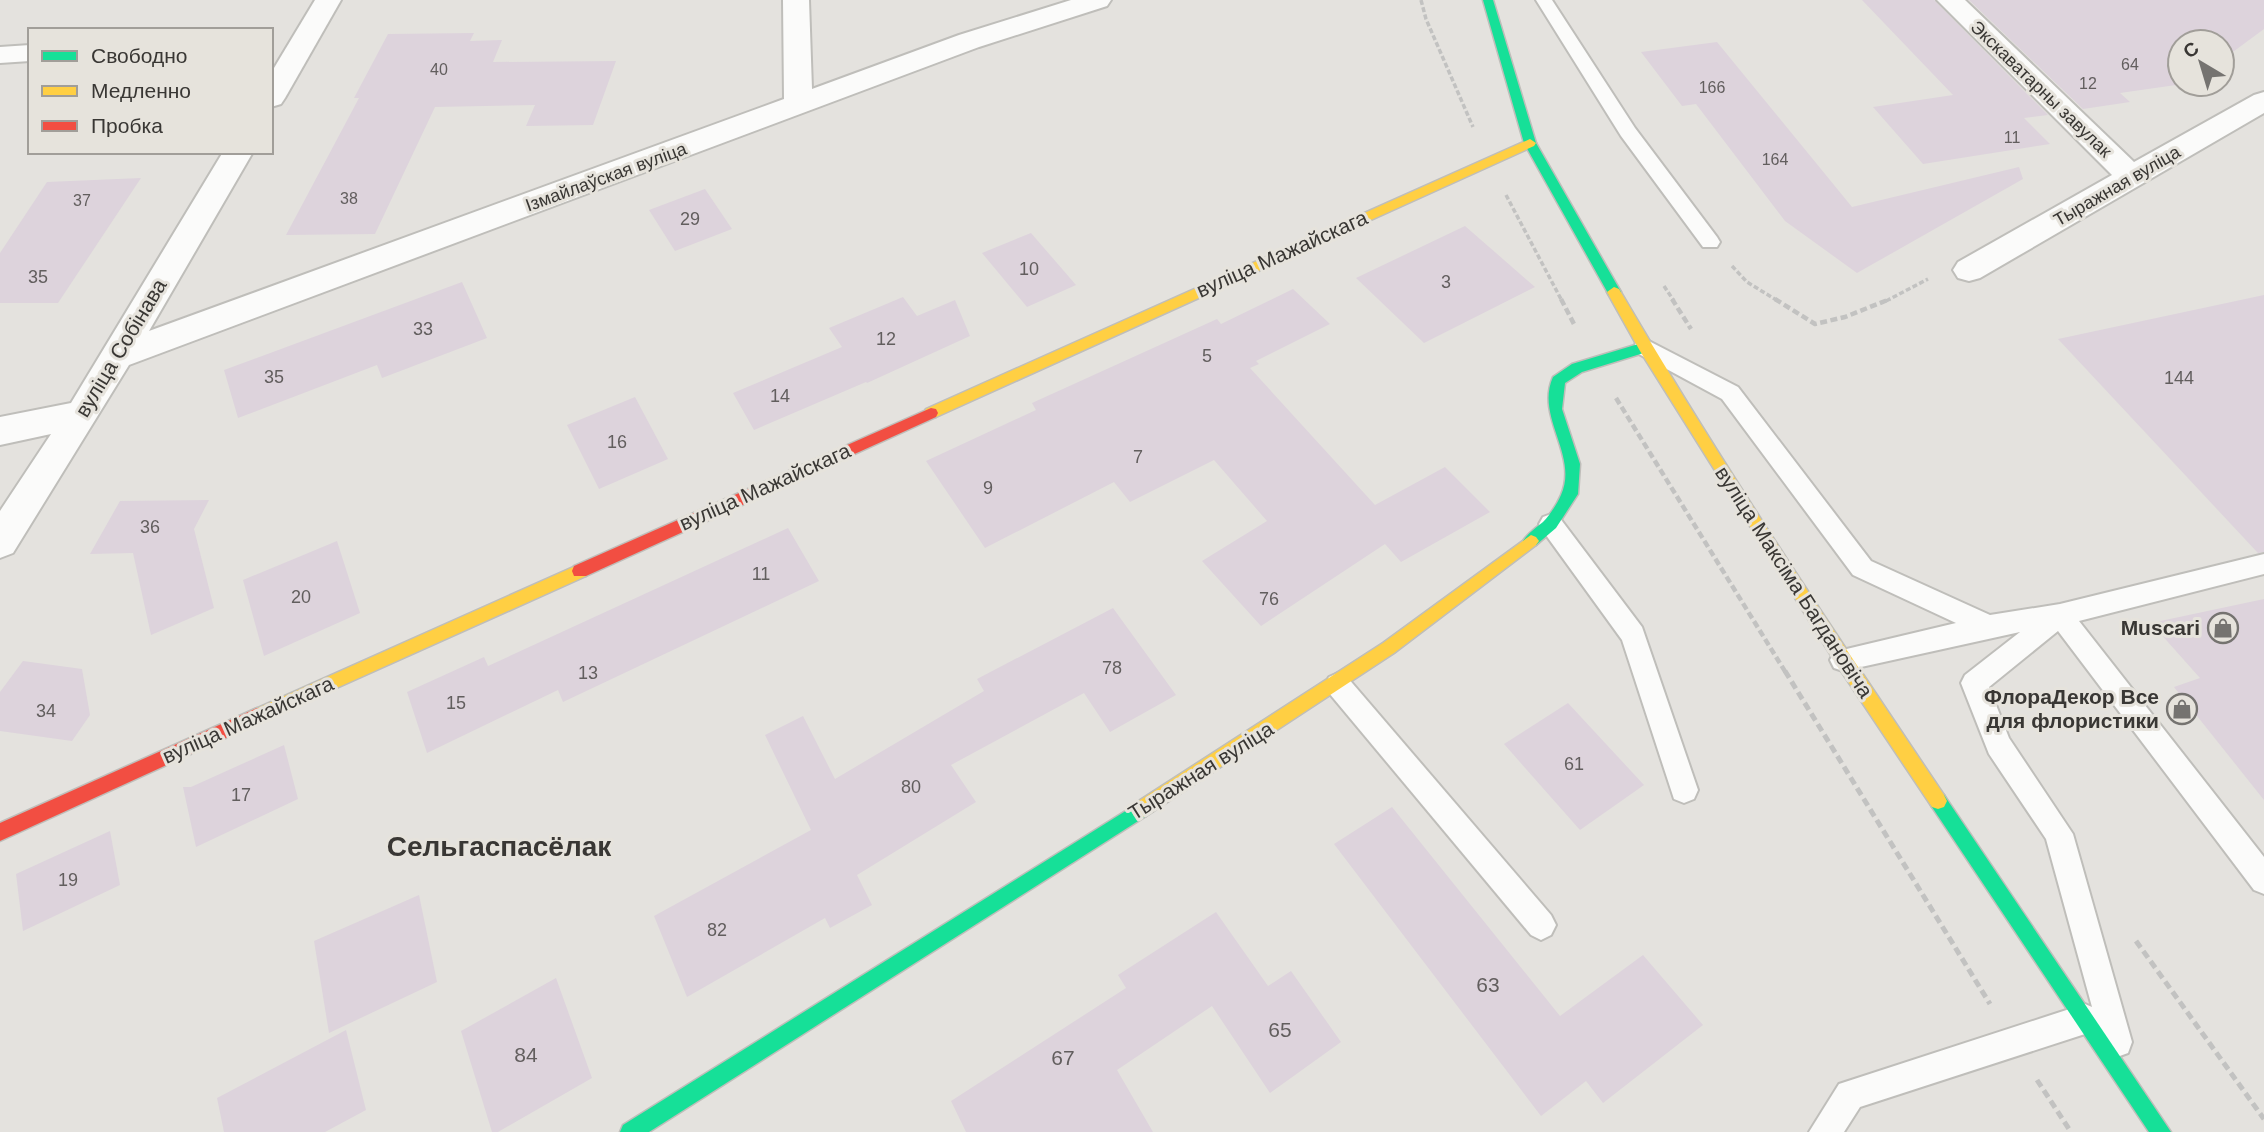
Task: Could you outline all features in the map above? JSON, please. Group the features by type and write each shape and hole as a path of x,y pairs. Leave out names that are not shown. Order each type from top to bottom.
{"street":[{"path":"273,95 328,0"},
{"path":"796,0 798,106"},
{"name":"Ізмайлаўская вуліца","path":"115,357 969,41 1098,0"},
{"name":"вуліца Максіма Багдановіча","path":"1488,0 1530,143 1645,347 1843,660 2161,1132"},
{"name":"Экскаватарны завулак","path":"1951,0 2133,178"},
{"path":"273,41 307,39"},
{"path":"0,55 28,53"},
{"name":"Тыражная вуліца","path":"1969,270 2264,101"},
{"name":"вуліца Мажайскага","path":"0,831 1530,143"},
{"name":"вуліца Собінава","path":"0,542 83,414 237,154"},
{"name":"Тыражная вуліца","path":"630,1132 1338,685 1481,582 1551,524 1570,494 1573,464 1555,409 1558,381 1577,368 1645,347"},
{"path":"0,431 83,414"}],"lane":[{"path":"1544,0 1628,132 1710,242"},
{"path":"1645,347 1730,393 1862,568 1989,626"},
{"path":"1551,524 1633,635 1684,790"},
{"path":"1843,660 1989,626 2060,615 2264,564"},
{"path":"2060,615 2264,880"},
{"path":"2060,615 1974,683 1999,745 2059,834 2129,1084"},
{"path":"1338,685 1542,926"},
{"path":"1825,1132 1850,1095 2085,1019"}],"path":[{"path":"1710,242 1747,282 1815,324 1843,320 1880,306 1940,273 1969,270"},
{"path":"1659,277 1730,393"},
{"path":"2130,933 2264,1119"}],"building":[{"path":"1862,0 1934,0 2048,115 2024,118 2050,144 1923,164 1873,107 1953,95"},
{"path":"1969,0 2264,0 2264,29 2236,50 2236,28 2166,28 2166,86 2120,93 2130,102 2083,109"},
{"path":"474,33 470,41 502,40 493,62 616,61 593,125 526,126 535,105 435,107 375,234 286,235 359,98 354,98 388,34"},
{"path":"1717,42 1852,207 2019,167 2023,179 1857,273 1785,221 1696,104 1682,106 1641,52"},
{"path":"141,178 58,303 0,303 0,253 47,182"},
{"path":"705,189 732,229 675,251 649,210"},
{"path":"1465,226 1535,287 1424,343 1356,278"},
{"path":"1031,233 1076,285 1027,307 982,253"},
{"path":"462,282 487,338 382,378 377,365 238,418 224,370"},
{"path":"1293,289 1330,324 1256,361 1259,364 1250,368 1375,505 1445,467 1490,512 1401,562 1385,544 1261,626 1202,561 1267,521 1214,460 1130,502 1114,482 985,548 926,461 1036,410 1032,403 1217,319 1221,324"},
{"path":"2264,295 2264,552 2258,553 2058,339"},
{"path":"903,297 917,316 955,300 970,336 754,430 733,393 842,347 829,328"},
{"path":"635,397 668,459 599,489 567,425"},
{"path":"209,500 194,529 214,608 151,635 133,553 90,554 120,501"},
{"path":"788,528 819,581 563,702 558,690 427,753 407,692 484,657 488,666"},
{"path":"337,541 360,613 264,656 243,580"},
{"path":"2264,599 2264,800 2174,687 2200,678 2151,623"},
{"path":"1113,608 1176,695 1110,732 1084,693 951,765 976,802 857,875 872,905 830,928 825,918 687,997 654,916 811,830 765,735 803,716 835,779 984,691 977,679"},
{"path":"23,661 82,669 90,715 72,741 0,731 0,692"},
{"path":"1568,703 1644,785 1580,830 1504,744"},
{"path":"284,745 298,799 196,847 183,787 191,787"},
{"path":"1392,807 1560,1016 1643,955 1703,1025 1603,1103 1586,1081 1541,1116 1334,844"},
{"path":"110,831 120,885 23,931 16,874"},
{"path":"419,895 437,982 329,1033 314,941"},
{"path":"1216,912 1268,986 1291,971 1341,1042 1270,1093 1212,1006 1117,1070 1153,1132 966,1132 951,1101 1126,988 1118,975"},
{"path":"556,978 592,1078 498,1132 492,1132 461,1031"},
{"path":"346,1030 366,1110 325,1132 224,1132 217,1098"}],"traffic: fast":[{"path":"1488,0 1530,143 1614,292"},
{"path":"1531,541 1551,524 1570,494 1573,464 1555,409 1558,381 1577,368 1645,347"},
{"path":"1938,801 2161,1132"},
{"path":"630,1132 1140,810"}],"traffic: slow":[{"path":"931,413 1530,143"},
{"path":"1614,292 1645,347 1843,660 1938,801"},
{"path":"1140,810 1388,648 1437,614 1531,541"},
{"path":"257,716 580,571"}],"traffic: jam":[{"path":"580,571 931,413"},
{"path":"0,832 257,716"}],"place":[{"name":"Muscari","path":"2223,628"},
{"name":"ФлораДекор Все для флористики","path":"2182,709"}],"district":[{"name":"Сельгаспасёлак","path":"499,846"}]}
